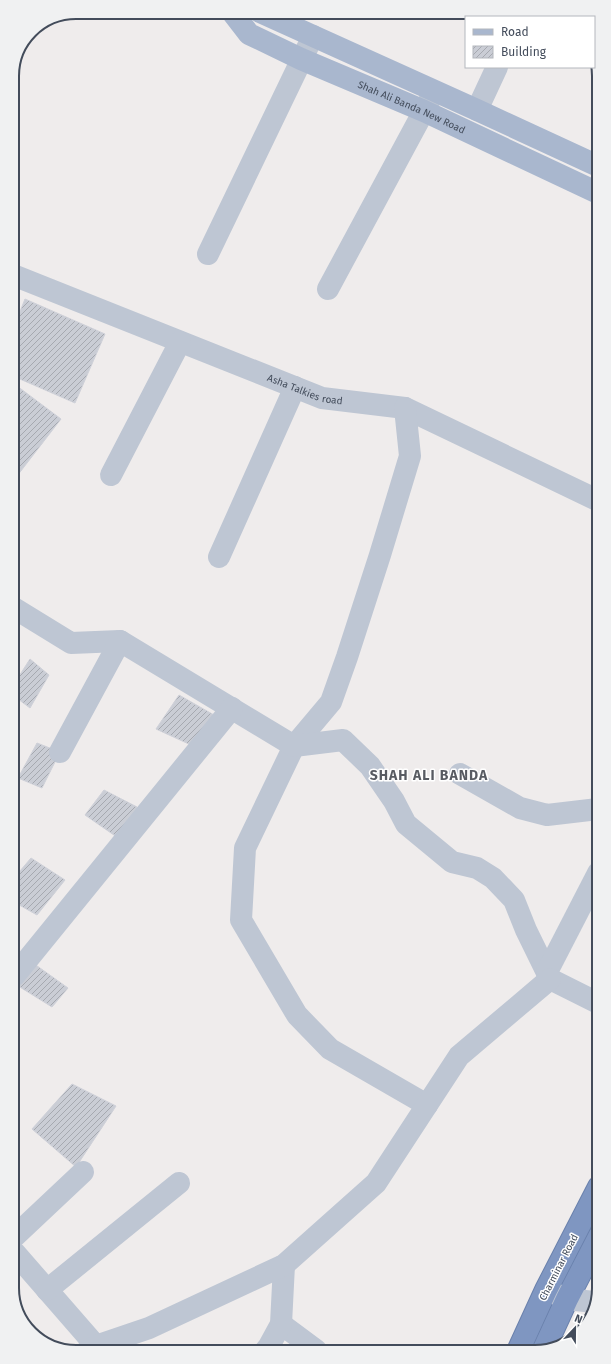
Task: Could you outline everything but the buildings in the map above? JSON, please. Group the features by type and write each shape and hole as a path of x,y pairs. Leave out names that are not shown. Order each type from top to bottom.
{"highway":[{"name":"Charminar Road","path":"521,1345 546,1290 592,1201"},
{"path":"546,1344 592,1251"}],"main road":[{"name":"Shah Ali Banda New Road","path":"241,19 249,34 301,59 424,111 592,190"},
{"path":"275,19 592,163"}],"street":[{"path":"208,254 313,36"},
{"path":"477,110 497,68"},
{"path":"328,288 435,91"},
{"name":"Asha Talkies road","path":"19,277 322,398 405,408 592,498"},
{"path":"111,475 180,342"},
{"path":"219,557 295,387"},
{"path":"405,408 410,456 380,555 331,702 294,746 245,848 241,920 297,1016 330,1049 428,1105"},
{"path":"19,611 71,643 120,641 294,746 343,740 370,766 394,801 406,824 452,862 477,868 493,878 514,900 526,930 548,976 592,1000"},
{"path":"60,752 120,641"},
{"path":"19,970 232,708"},
{"path":"460,774 520,808 547,815 592,809"},
{"path":"102,1345 149,1328 284,1265 376,1183 459,1056 548,976 592,885"},
{"path":"19,1232 83,1172"},
{"path":"47,1290 179,1183"},
{"path":"19,1258 47,1290 88,1345"},
{"path":"270,1345 281,1324 284,1265"},
{"path":"546,1290 567,1299 590,1302"},
{"path":"281,1324 309,1345"}],"district":[{"name":"SHAH ALI BANDA","path":"429,775"}]}
